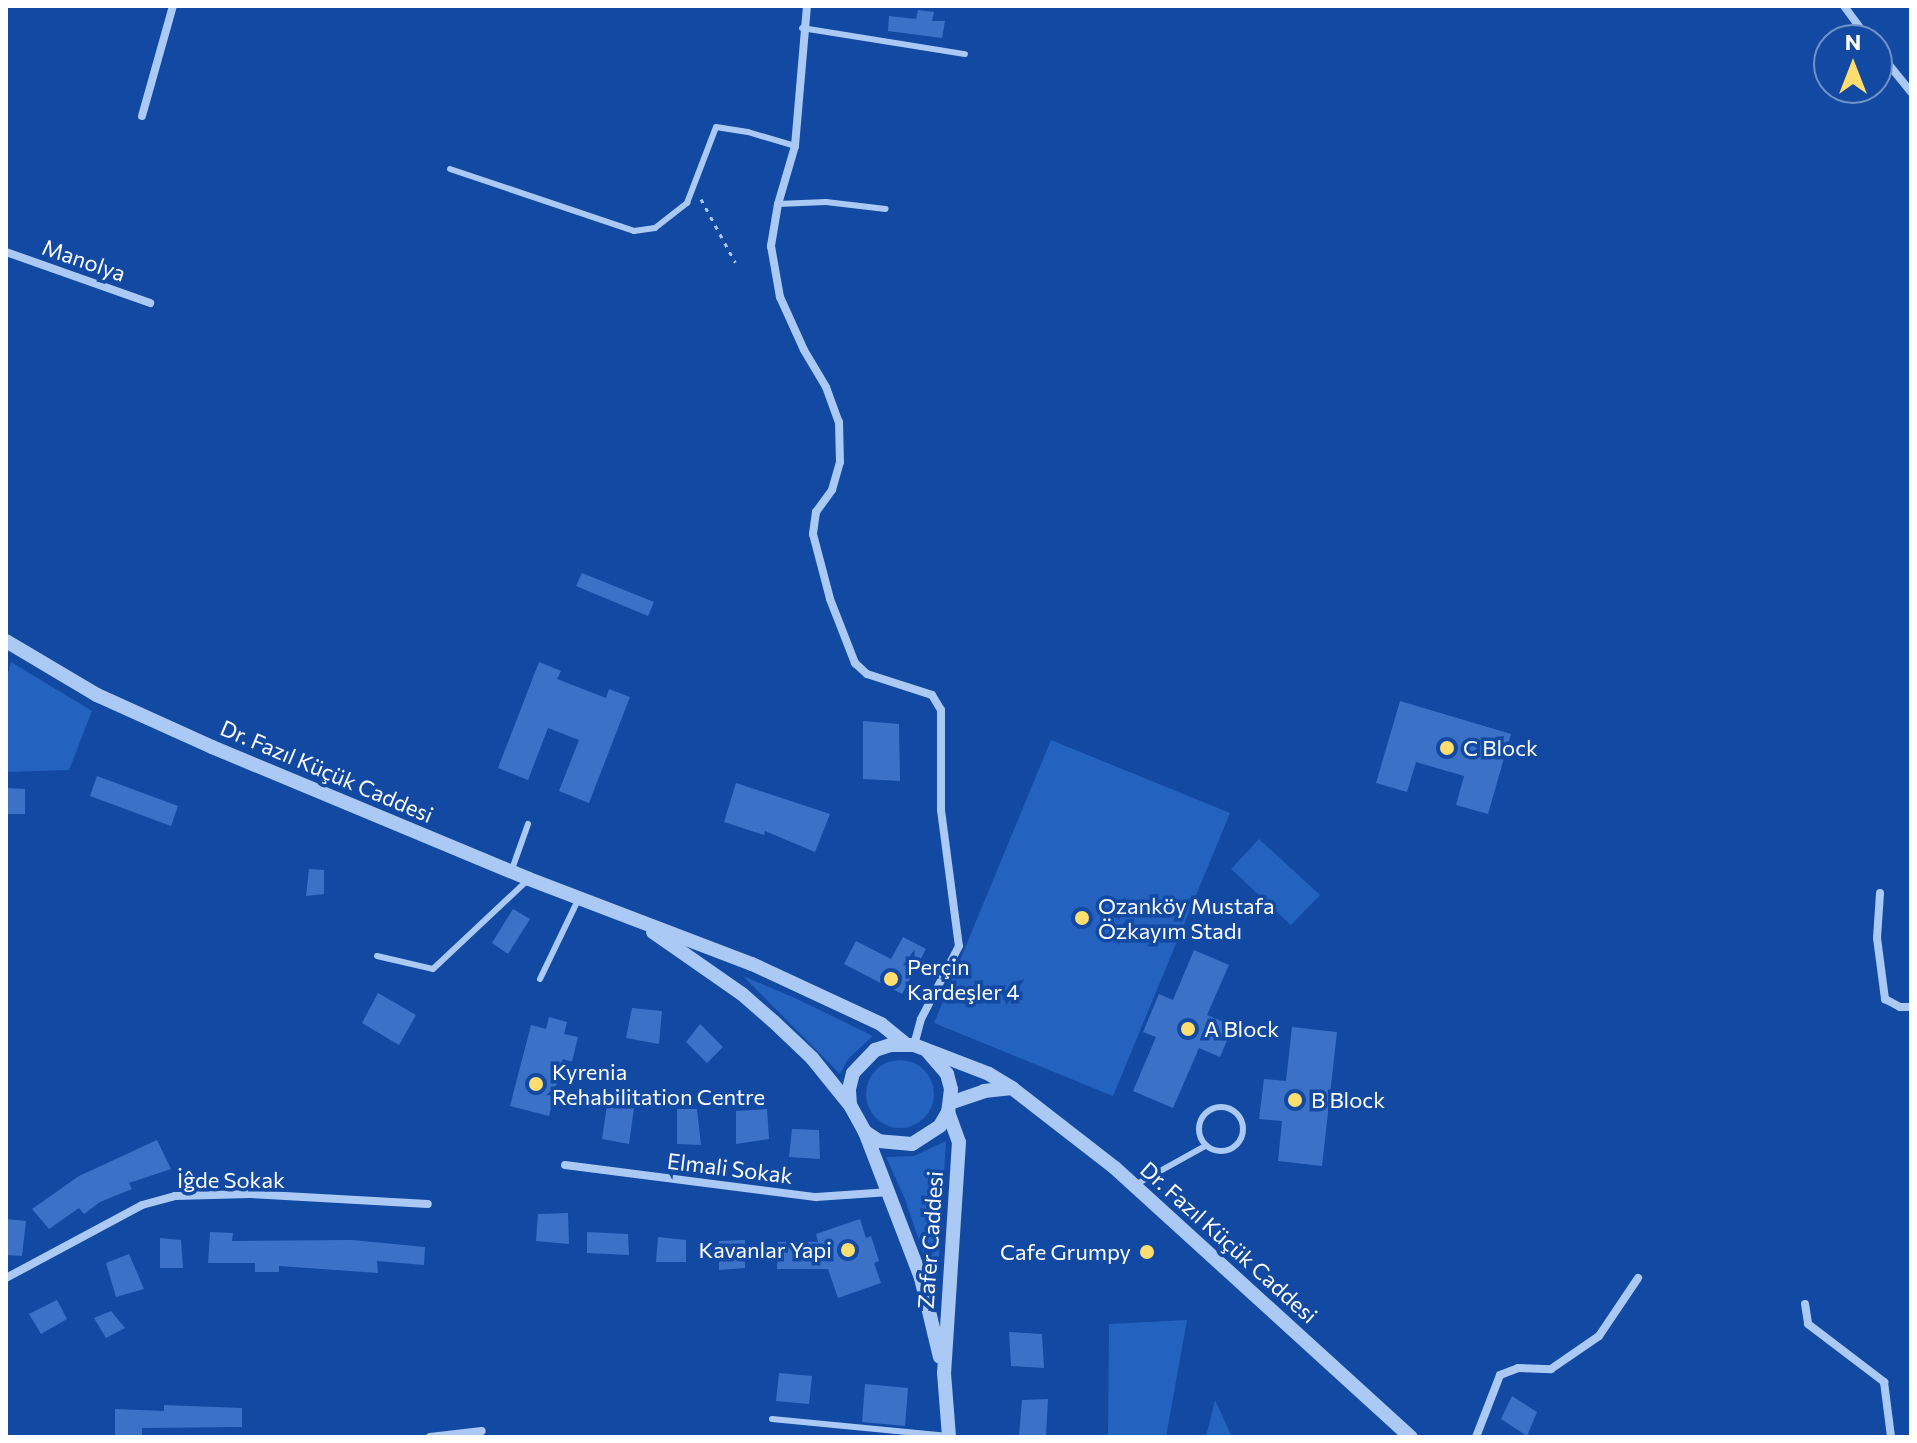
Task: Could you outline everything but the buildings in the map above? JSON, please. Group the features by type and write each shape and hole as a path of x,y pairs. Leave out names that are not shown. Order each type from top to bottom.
{"street":[{"path":"142,116 173,6"},
{"path":"807,6 802,28 795,146 778,204 771,246 780,297 804,350 826,387 839,422 840,462 832,490 816,512 813,534 830,599 855,663 867,674 932,695 941,710 941,810 959,946 921,1019 916,1047"},
{"path":"1844,6 1857,24"},
{"path":"1893,70 1911,92"},
{"name":"Manolya","path":"6,252 150,303"},
{"name":"Dr. Fazıl Küçük Caddesi","path":"6,641 126,708 511,872 752,964 881,1024 916,1047 955,1058 1012,1088 1134,1185 1411,1437"},
{"path":"1880,893 1877,938 1885,999 1900,1007 1911,1007"},
{"name":"Dr. Fazıl Küçük Caddesi","path":"640,923 773,1021 812,1058 850,1105"},
{"path":"916,1047 947,1074 949,1107 940,1126 912,1144 879,1141 865,1132 850,1105 849,1089 862,1060 875,1050 916,1047"},
{"path":"949,1107 984,1091 1012,1088"},
{"name":"Zafer Caddesi","path":"949,1107 959,1142 944,1373 949,1436"},
{"name":"Zafer Caddesi","path":"865,1132 891,1192 921,1278 944,1373"},
{"name":"Elmali Sokak","path":"565,1165 816,1197 891,1192"},
{"name":"İĝde Sokak","path":"6,1278 142,1205 175,1196 250,1194 428,1204"},
{"path":"1476,1437 1500,1375 1518,1368 1551,1369 1599,1336 1638,1278"},
{"path":"1805,1304 1808,1324 1884,1382 1891,1437"},
{"path":"430,1437 482,1431"}],"lane":[{"path":"802,28 965,54"},
{"path":"450,169 634,231 655,228 687,203 716,127 748,132 795,146"},
{"path":"778,204 826,202 886,209"},
{"path":"511,872 528,824"},
{"path":"377,956 433,969 529,879"},
{"path":"540,979 579,898"},
{"path":"1219,1107 1231,1109 1241,1118 1244,1130 1240,1143 1230,1151 1217,1152 1205,1146 1199,1135 1199,1122 1207,1112 1219,1107"},
{"path":"1134,1185 1205,1146"},
{"path":"772,1419 949,1436"}],"path":[{"path":"694,185 735,262"}],"shaded area":[{"path":"11,662 92,711 69,770 6,772 6,681"},
{"name":"Ozanköy Mustafa Özkayım Stadı","path":"1051,740 1230,813 1113,1096 934,1023"},
{"path":"1259,839 1320,895 1291,925 1231,869"},
{"path":"743,976 873,1036 848,1059 840,1074"},
{"path":"900,1060 924,1070 934,1094 924,1118 900,1128 876,1118 866,1094 876,1070"},
{"path":"946,1141 935,1288 905,1199 886,1157 914,1156"},
{"path":"1187,1320 1166,1437 1108,1437 1109,1324"},
{"path":"1215,1400 1232,1437 1206,1437"}],"place":[{"name":"C Block","path":"1447,748"},
{"name":"Ozanköy Mustafa Özkayım Stadı","path":"1082,918"},
{"name":"Perçin Kardeşler 4","path":"891,979"},
{"name":"A Block","path":"1188,1029"},
{"name":"Kyrenia Rehabilitation Centre","path":"536,1084"},
{"name":"B Block","path":"1295,1100"},
{"name":"Kavanlar Yapi","path":"848,1250"},
{"name":"Cafe Grumpy","path":"1147,1252"}]}
